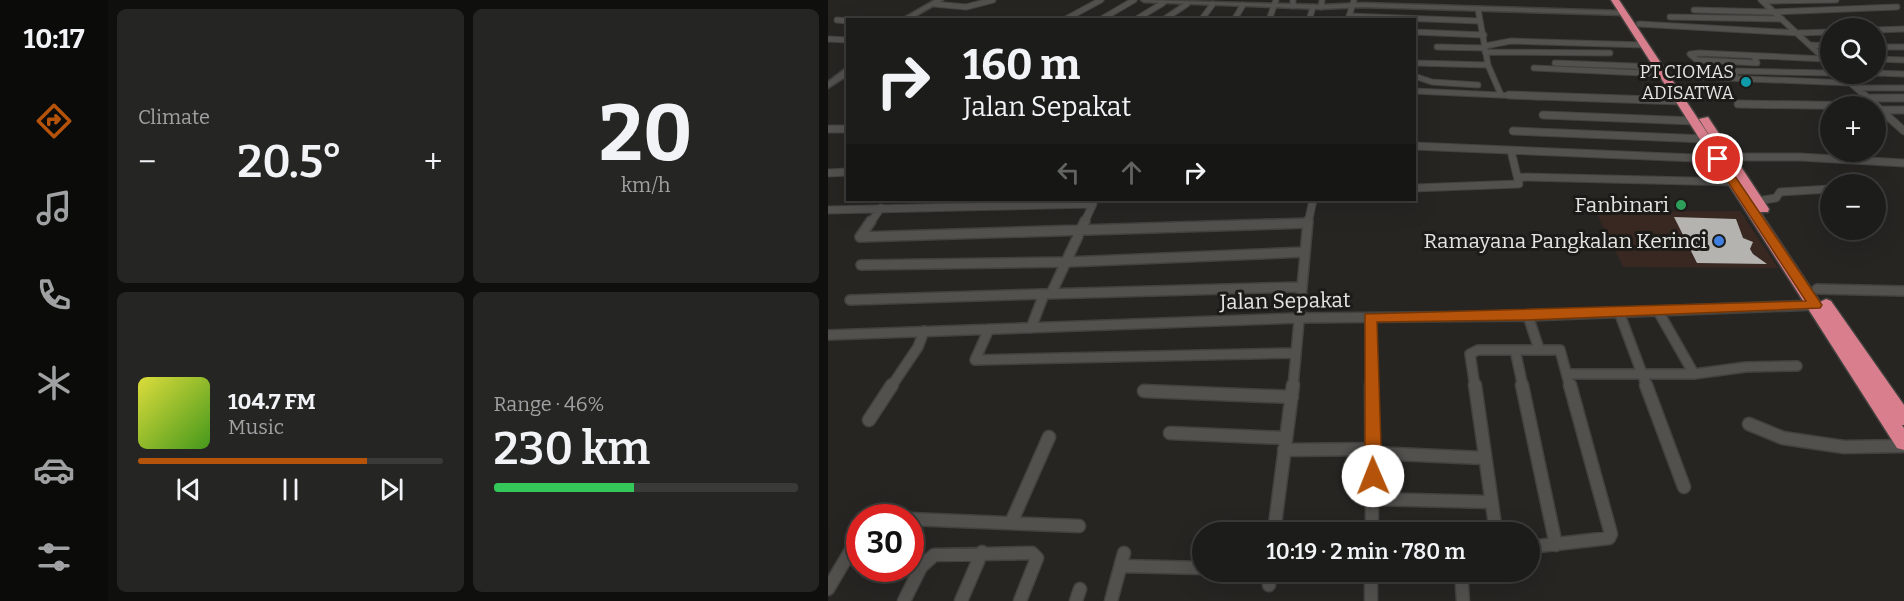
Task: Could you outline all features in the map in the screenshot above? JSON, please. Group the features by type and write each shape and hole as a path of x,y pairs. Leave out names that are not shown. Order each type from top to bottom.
{"highway":[{"path":"1615,0 1638,27 1724,158 1757,201 1816,289 1834,326 1904,444"},
{"path":"1638,27 1645,45 1666,72 1705,139 1724,158 1732,182 1815,305 1834,326 1904,419"}],"street":[{"path":"907,18 937,2 965,7 993,0"},
{"path":"1068,18 1101,0"},
{"path":"1103,18 1134,0"},
{"path":"1144,0 1187,4 1293,3 1352,8 1362,5 1623,7"},
{"path":"1349,18 1354,0"},
{"path":"1762,1 1836,0"},
{"path":"1136,18 1159,1"},
{"path":"1762,1 1820,54"},
{"path":"1202,18 1211,3"},
{"path":"1235,18 1246,3"},
{"path":"1270,18 1276,3"},
{"path":"1166,18 1187,4"},
{"path":"1310,18 1319,5"},
{"path":"1479,7 1488,64 1501,95"},
{"path":"1694,10 1773,12 1897,7"},
{"path":"1670,17 1782,19"},
{"path":"837,20 846,21"},
{"path":"1416,20 1480,21"},
{"path":"1740,23 1743,30"},
{"path":"1638,27 1820,32"},
{"path":"1886,30 1904,29"},
{"path":"1416,32 1484,35"},
{"path":"828,39 846,40"},
{"path":"1485,49 1511,41 1645,45"},
{"path":"1810,45 1820,46"},
{"path":"1437,47 1610,53"},
{"path":"1886,47 1904,47"},
{"path":"1754,56 1757,63 1697,60 1690,54 1694,53 1754,56 1820,60"},
{"path":"1886,59 1904,60"},
{"path":"1416,63 1488,64"},
{"path":"1555,63 1736,77 1743,81 1820,82"},
{"path":"1534,68 1583,72 1666,72"},
{"path":"828,86 846,72"},
{"path":"1736,77 1733,72 1820,73"},
{"path":"1886,73 1904,74"},
{"path":"1416,77 1432,82 1478,86"},
{"path":"1852,84 1868,96"},
{"path":"1858,88 1904,88"},
{"path":"1416,92 1681,101"},
{"path":"1886,98 1904,98"},
{"path":"1738,104 1820,106"},
{"path":"1886,109 1904,110"},
{"path":"1543,115 1694,121"},
{"path":"1886,115 1903,128"},
{"path":"828,129 846,129"},
{"path":"1513,131 1705,139"},
{"path":"1416,146 1724,158 1800,157 1904,163"},
{"path":"1416,188 1519,184 1511,150"},
{"path":"828,173 846,172"},
{"path":"1519,177 1732,182"},
{"path":"1757,201 1774,199 1780,192 1820,190"},
{"path":"1275,522 1292,397 1308,223 1313,201"},
{"path":"828,210 1093,204 1067,262 1030,328"},
{"path":"881,208 860,237 1308,223"},
{"path":"861,266 1067,262 1305,252"},
{"path":"850,300 1301,287"},
{"path":"1816,289 1904,291"},
{"name":"Jalan Sepakat","path":"828,335 1299,318 1528,316 1815,305"},
{"path":"1658,311 1694,374"},
{"path":"1619,312 1684,487"},
{"path":"1528,316 1539,349"},
{"path":"1370,318 1373,522"},
{"path":"989,329 975,360 1296,353"},
{"path":"869,420 908,363 924,331"},
{"path":"1494,522 1483,458 1470,354 1478,350 1560,350 1569,374 1611,534 1609,538 1540,546"},
{"path":"1515,350 1556,544"},
{"path":"1569,374 1694,374 1746,367 1797,366"},
{"path":"1144,391 1292,397"},
{"path":"1749,424 1783,438 1844,447 1904,444"},
{"path":"1170,433 1285,444 1483,458"},
{"path":"1011,523 1049,437"},
{"path":"1374,499 1490,502"},
{"path":"924,520 1078,526"},
{"path":"961,601 982,552"},
{"path":"904,601 921,567 934,555 1026,552 1037,556 1020,601"},
{"path":"828,589 846,559"},
{"path":"1112,601 1123,560 1192,567"},
{"path":"1371,582 1371,601"},
{"path":"1462,582 1463,601"}],"shaded area":[{"path":"1740,211 1778,268 1623,267 1596,212"}],"building":[{"name":"Ramayana Pangkalan Kerinci","path":"1674,217 1736,219 1743,238 1753,242 1750,249 1753,254 1767,264 1697,263"}],"place":[{"name":"PT CIOMAS ADISATWA","path":"1746,82"},
{"name":"Fanbinari","path":"1681,205"},
{"name":"Ramayana Pangkalan Kerinci","path":"1719,241"}],"route":[{"path":"1373,476 1370,318 1528,316 1815,305 1718,159"}]}
